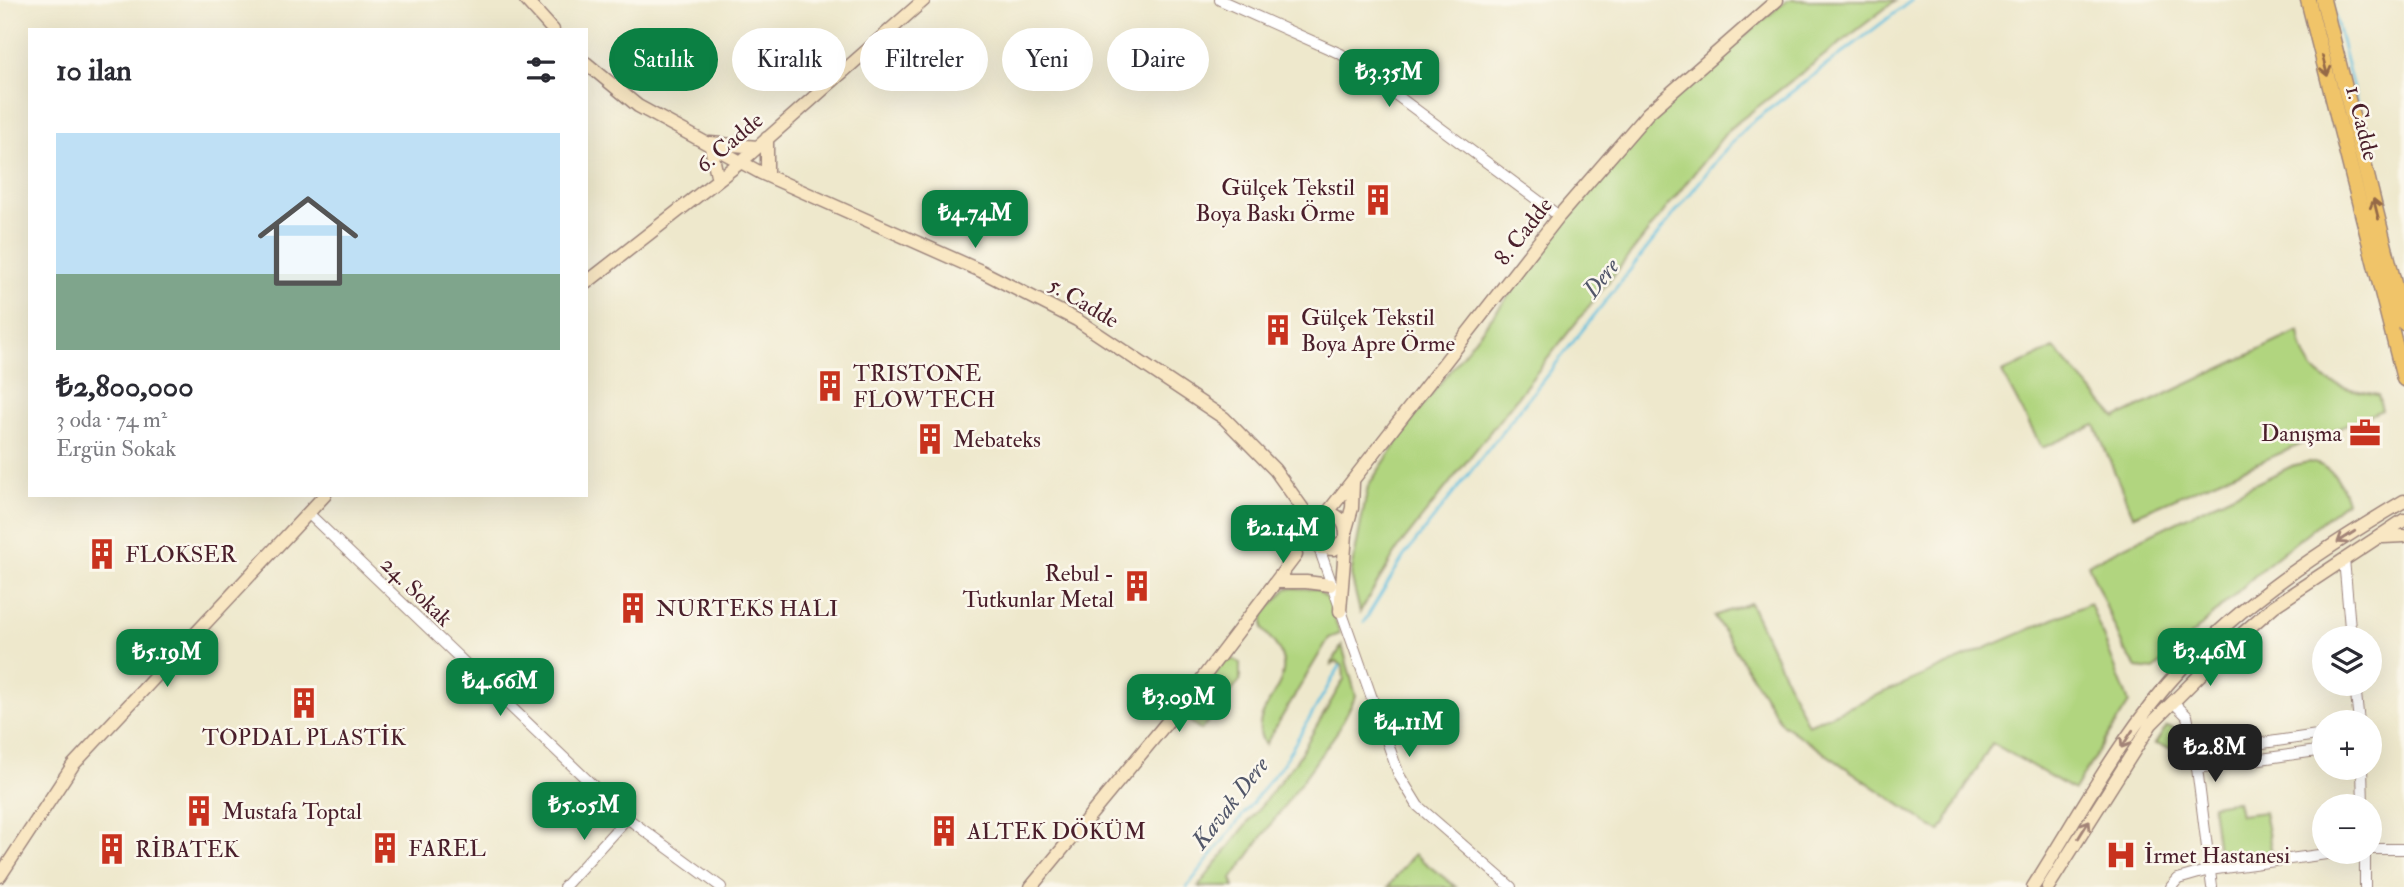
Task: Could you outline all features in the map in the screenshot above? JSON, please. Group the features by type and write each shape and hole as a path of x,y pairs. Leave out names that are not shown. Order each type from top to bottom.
{"main road":[{"name":"1. Cadde","path":"2308,0 2404,379"},
{"name":"1. Cadde","path":"2323,0 2404,323"}],"street":[{"path":"526,0 551,28"},
{"name":"6. Cadde","path":"588,281 742,161 924,0"},
{"path":"1220,0 1341,54 1559,216"},
{"name":"8. Cadde","path":"1323,514 1353,482 1559,216 1648,113 1777,0"},
{"name":"5. Cadde","path":"588,65 638,106 767,175 981,271 1077,320 1224,418 1275,470 1303,509"},
{"path":"718,180 710,143 763,142 767,175"},
{"path":"1340,611 1345,534 1352,508 1353,482"},
{"path":"0,876 74,765 323,497"},
{"path":"2033,887 2132,732 2161,692 2220,630 2265,593 2401,500"},
{"path":"1296,555 1319,548 1334,549 1345,534 1342,519 1303,509 1308,532 1319,548 1330,586 1399,775 1418,806 1511,887"},
{"name":"24. Sokak","path":"308,513 627,818 721,887"},
{"path":"1031,887 1192,692 1296,555 1308,532 1323,514"},
{"path":"2048,887 2151,724 2234,641 2274,606 2404,520"},
{"path":"2375,538 2404,536"},
{"path":"2344,559 2350,626"},
{"path":"1276,582 1307,582 1330,586"},
{"path":"2265,593 2274,606"},
{"path":"2161,692 2187,716 2197,768 2212,887"},
{"path":"2194,753 2312,736"},
{"path":"2197,768 2312,752"},
{"path":"564,887 627,818"},
{"path":"2382,849 2404,849"},
{"path":"2171,887 2178,879 2209,870 2312,856"},
{"path":"2365,864 2365,887"}],"green space":[{"path":"1787,0 1896,0 1729,129 1399,547 1360,612 1351,575 1368,486 1420,409 1649,116"},
{"path":"2299,331 2302,348 2315,372 2336,385 2378,395 2382,410 2133,516 2095,425 2042,448 2002,373 2054,348 2116,418"},
{"path":"2309,462 2330,470 2347,501 2262,569 2154,670 2137,668 2124,649 2088,564 2294,465"},
{"path":"1287,588 1317,589 1328,599 1340,634 1329,638 1265,745 1260,732 1260,721 1282,677 1283,665 1280,652 1263,629 1263,615"},
{"path":"1750,603 1808,725 2090,603 2129,703 2074,790 1992,743 1940,832 1782,724 1714,616"},
{"path":"1342,645 1356,696 1337,732 1232,879 1234,887 1198,887 1298,758 1344,679 1343,666 1337,662 1331,665"},
{"path":"1233,659 1240,663 1240,681 1201,730 1181,714 1224,663"},
{"path":"2167,726 2174,728 2177,750 2155,744"},
{"path":"2312,743 2312,748 2207,764 2203,759"},
{"path":"2237,801 2240,815 2264,812 2272,853 2219,861 2212,805"},
{"path":"1414,854 1456,887 1388,887"}],"waterway":[{"name":"Dere","path":"1364,622 1404,556 1724,151 1751,123 1912,0"},
{"path":"2331,0 2386,221"},
{"name":"Kavak Dere","path":"1187,887 1284,762 1340,666"}],"place":[{"name":"Gülçek Tekstil Boya Baskı Örme","path":"1378,200"},
{"name":"Gülçek Tekstil Boya Apre Örme","path":"1278,330"},
{"name":"TRISTONE FLOWTECH","path":"830,386"},
{"name":"Danışma","path":"2365,433"},
{"name":"Mebateks","path":"930,439"},
{"name":"FLOKSER","path":"102,554"},
{"name":"Rebul - Tutkunlar Metal","path":"1137,586"},
{"name":"NURTEKS HALI","path":"633,608"},
{"name":"TOPDAL PLASTİK","path":"304,703"},
{"name":"Mustafa Toptal","path":"199,811"},
{"name":"ALTEK DÖKÜM","path":"944,831"},
{"name":"FAREL","path":"385,848"},
{"name":"RİBATEK","path":"112,849"},
{"name":"İrmet Hastanesi","path":"2121,855"}]}
